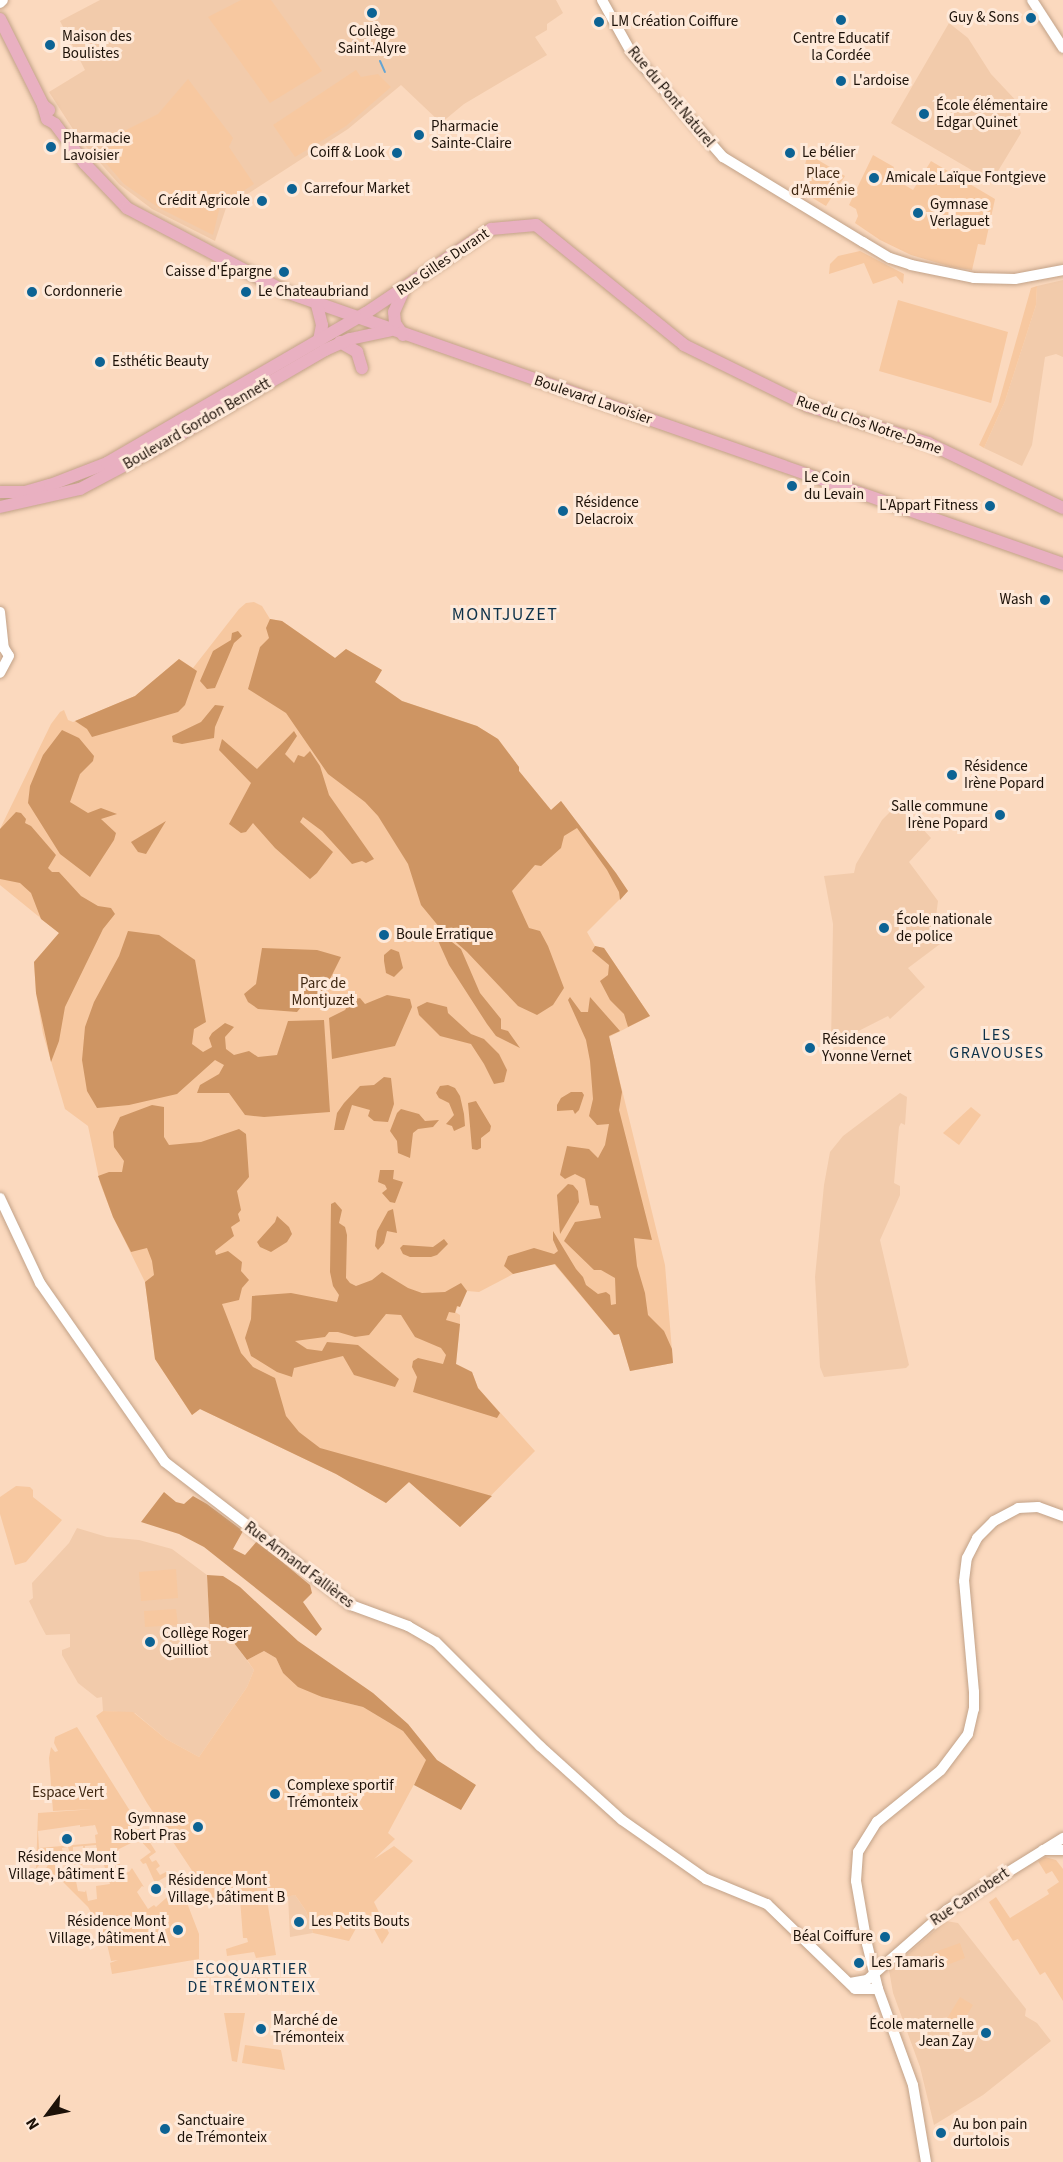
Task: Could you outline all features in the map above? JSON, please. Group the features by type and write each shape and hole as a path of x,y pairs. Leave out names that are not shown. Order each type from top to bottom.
{"main road":[{"name":"Boulevard Lavoisier","path":"0,19 43,105 54,116 55,124 85,164 127,208 272,285 316,305 1063,564"},
{"name":"Rue Gilles Durant","path":"356,319 491,229 536,225"},
{"name":"Rue du Clos Notre-Dame","path":"536,225 684,345 808,406 928,443 1063,508"},
{"path":"403,335 396,323 394,312 405,288"},
{"path":"316,305 322,325 320,340"},
{"name":"Boulevard Gordon Bennett","path":"0,492 25,492 107,463 356,319"},
{"name":"Boulevard Gordon Bennett","path":"0,507 80,489 150,452 340,342 390,331"},
{"path":"340,342 357,352 363,368"}],"street":[{"name":"Rue du Pont Naturel","path":"602,0 631,52 723,157 890,258 945,274 964,277 1015,279 1063,270"},
{"path":"1032,0 1063,48"},
{"path":"0,612 4,648 9,656 0,673"},
{"name":"Rue Armand Fallières","path":"0,1198 40,1283 165,1462 351,1605 408,1626 436,1642 540,1746 622,1820 706,1879 767,1904 847,1983"},
{"path":"926,2162 909,2070 874,1973 858,1896 856,1877 858,1852 877,1822 941,1770 968,1734 974,1709 974,1692 964,1567 971,1549 994,1521 1018,1508 1038,1507 1063,1516"},
{"name":"Rue Canrobert","path":"874,1973 939,1915 1063,1838"},
{"path":"1042,1850 1063,1850"},
{"path":"847,1983 863,1982 874,1973"},
{"path":"847,1983 855,1989 878,1989"}],"shaded area":[{"path":"100,0 556,0 563,13 547,24 547,30 535,37 547,55 464,104 441,123 401,85 348,129 226,208 215,241 152,209 119,184 80,140 49,92 85,70 60,21"},
{"path":"949,23 968,38 991,74 1022,107 1018,124 1021,133 995,176 987,179 891,123"},
{"path":"1063,280 1063,357 1056,354 1045,357 1032,445 1022,466 984,448 1005,401 1036,305 1037,286"},
{"name":"École nationale de police","path":"899,803 931,838 909,862 938,901 934,932 940,944 908,968 925,987 890,1019 888,1016 831,1045 833,924 824,876 854,873 856,864 882,820"},
{"path":"900,1093 907,1097 905,1125 901,1123 899,1127 894,1183 900,1186 900,1195 880,1240 909,1365 906,1368 824,1377 820,1367 815,1277 824,1185 830,1152 843,1136"},
{"name":"Collège Roger Quilliot","path":"77,1528 107,1537 139,1540 172,1549 207,1575 210,1637 234,1643 254,1670 247,1687 199,1757 166,1739 135,1713 103,1711 102,1697 97,1698 78,1683 62,1655 62,1650 70,1647 70,1634 46,1635 40,1624 29,1601 33,1598 32,1583 69,1543"},
{"name":"Les Petits Bouts","path":"295,1895 306,1911 313,1933 290,1937 288,1896"},
{"path":"946,1921 958,1923 1026,2009 1025,2016 1037,2023 1051,2041 983,2095 934,2125 920,2067 893,1993 889,1970"}],"green space":[{"path":"241,0 271,0 322,71 270,103 208,17"},
{"path":"356,70 361,77 378,74 391,87 346,126 295,157 273,125"},
{"path":"188,79 233,138 229,147 254,184 220,206 213,235 159,208 124,184 98,154 125,139 122,132 158,114"},
{"name":"Place d'Arménie","path":"808,154 845,176 826,206 811,197 808,191 804,168"},
{"name":"Gymnase Verlaguet","path":"873,155 894,167 890,176 913,190 931,161 995,199 985,245 978,244 972,270 952,267 911,255 880,240 855,223 858,216 856,209 849,205"},
{"path":"860,251 904,274 903,284 896,276 873,284 864,263 829,274 830,264 838,256"},
{"path":"1037,286 1036,305 1005,401 984,448 979,445 998,405 1031,288"},
{"path":"898,300 1008,332 991,403 879,371"},
{"name":"Parc de Montjuzet","path":"254,602 262,606 270,619 282,621 335,658 346,649 382,670 375,682 402,701 477,726 498,739 519,767 519,771 551,810 561,801 628,891 587,932 595,946 604,948 650,1016 609,1037 665,1265 673,1363 630,1371 619,1334 614,1335 554,1264 515,1273 479,1292 467,1291 455,1312 460,1315 456,1364 472,1372 478,1388 535,1451 460,1527 409,1482 386,1503 336,1474 200,1409 192,1415 155,1359 145,1282 113,1217 100,1183 88,1126 65,1109 43,1034 36,993 34,962 59,933 0,885 0,829 51,724 60,712 64,710 68,720 73,722 135,696 179,659 193,668 239,609 246,603"},
{"path":"270,619 282,621 335,658 346,649 382,670 375,682 402,701 477,726 498,739 519,767 519,771 551,810 561,801 616,873 628,891 620,900 619,892 607,870 577,828 564,836 561,848 541,866 535,865 512,891 529,928 540,931 564,988 553,1005 537,1015 518,1006 467,952 440,928 421,905 408,864 378,816 365,802 328,774 286,713 248,689 260,647 269,638 266,628"},
{"path":"238,631 242,636 234,643 215,688 207,689 200,681 213,651 231,640 232,633"},
{"path":"179,659 197,671 185,705 178,712 92,737 87,729 75,721 135,696"},
{"path":"215,705 224,706 215,727 214,738 182,744 173,742 172,736 201,722"},
{"path":"62,730 79,738 94,756 93,761 80,774 70,802 88,813 101,808 117,814 101,819 116,833 114,840 90,877 60,854 28,803 30,786 43,755"},
{"path":"294,731 297,736 285,754 294,763 298,755 304,757 310,751 320,766 329,795 374,859 366,863 362,861 352,864 322,831 303,817 300,822 333,852 310,879 275,848 253,823 246,832 241,833 229,824 251,783 219,750 222,739 257,769"},
{"path":"16,812 21,813 26,819 25,823 31,826 56,855 48,868 52,872 59,872 81,896 98,906 111,908 115,914 103,929 65,1007 59,1041 51,1062 36,993 34,962 59,933 41,919 31,893 20,883 0,879 0,829"},
{"path":"166,821 146,854 138,852 131,842"},
{"path":"128,931 159,935 195,960 206,1022 194,1029 192,1044 203,1052 212,1047 209,1038 212,1033 225,1023 234,1027 225,1037 226,1049 234,1055 249,1051 258,1057 277,1055 288,1021 324,1020 330,1112 264,1117 245,1115 229,1093 197,1093 200,1085 219,1074 224,1065 215,1060 177,1094 129,1105 97,1108 87,1091 82,1060 85,1027 94,1002 119,956"},
{"path":"435,934 443,935 461,949 480,993 501,1019 501,1029 508,1031 520,1048 496,1036 487,1024 449,965"},
{"path":"595,946 604,948 650,1016 628,1027 624,1014 610,1000 600,981 608,975 609,965 592,951"},
{"path":"262,948 317,950 341,957 330,979 325,999 306,1001 297,1012 258,1009 248,1002 244,994 256,984"},
{"path":"391,949 399,952 403,968 394,977 386,973 384,961 384,955"},
{"path":"387,995 410,999 412,1007 395,1046 332,1059 329,1018 345,1010 351,1000 360,998 365,1004"},
{"path":"570,997 581,1012 588,1012 590,997 620,1031 609,1036 622,1092 619,1110 652,1240 634,1238 637,1266 645,1293 648,1315 664,1331 672,1349 673,1363 630,1371 619,1334 614,1335 555,1264 513,1274 504,1266 508,1256 534,1248 554,1254 558,1251 553,1240 553,1231 586,1285 598,1294 606,1292 610,1295 611,1305 616,1304 615,1278 601,1270 594,1270 564,1241 575,1222 601,1218 598,1206 590,1205 585,1179 575,1174 565,1179 560,1175 567,1146 589,1149 598,1158 605,1145 609,1124 597,1125 589,1116 593,1099 590,1061 586,1040 568,1000"},
{"path":"427,1002 447,1007 448,1013 471,1034 484,1039 499,1054 507,1070 504,1082 494,1084 471,1044 440,1036 419,1015 417,1007"},
{"path":"384,1077 391,1078 394,1104 388,1122 374,1121 368,1116 370,1110 352,1105 344,1130 334,1130 337,1113 360,1086 374,1085"},
{"path":"448,1085 455,1088 460,1096 464,1114 465,1126 454,1131 452,1126 446,1124 454,1115 449,1103 439,1098 436,1093 440,1086"},
{"path":"571,1092 582,1092 584,1095 579,1110 575,1114 573,1110 557,1111 561,1098"},
{"path":"476,1101 491,1126 490,1131 481,1138 481,1148 477,1150 472,1149 468,1103"},
{"path":"152,1105 164,1107 164,1137 169,1145 201,1142 239,1129 246,1134 249,1177 237,1191 241,1210 238,1214 240,1221 231,1227 234,1236 215,1251 216,1255 228,1251 242,1262 241,1271 249,1280 242,1288 239,1300 222,1304 241,1353 253,1367 275,1378 286,1416 299,1432 320,1448 492,1496 460,1527 409,1482 386,1503 336,1474 200,1409 192,1415 155,1359 145,1282 154,1275 147,1248 131,1252 113,1217 98,1176 109,1172 122,1172 124,1161 114,1147 113,1132 120,1117"},
{"path":"971,1107 981,1115 959,1145 943,1133"},
{"path":"401,1109 419,1114 425,1121 439,1120 433,1127 418,1129 413,1133 410,1158 398,1153 397,1141 390,1131"},
{"path":"380,1170 394,1170 393,1179 403,1182 395,1203 390,1202 382,1193 387,1189 385,1185 378,1182"},
{"path":"568,1184 573,1185 578,1191 579,1202 560,1234 557,1195"},
{"path":"335,1202 342,1210 339,1223 345,1227 347,1235 346,1278 350,1283 356,1286 372,1280 382,1272 408,1288 422,1293 445,1292 461,1283 467,1291 460,1307 457,1306 455,1313 449,1312 446,1320 460,1324 456,1364 472,1372 478,1388 500,1413 497,1418 413,1392 417,1377 412,1367 413,1361 418,1358 443,1364 446,1355 441,1348 415,1337 401,1315 386,1314 369,1335 355,1337 329,1332 325,1337 295,1341 307,1349 322,1351 327,1342 358,1345 399,1379 395,1387 354,1375 343,1356 294,1368 292,1377 277,1372 251,1356 245,1338 251,1319 252,1296 291,1293 337,1302 339,1295 333,1286 330,1272 331,1204"},
{"path":"393,1209 397,1233 387,1231 384,1243 378,1250 375,1246 377,1231 388,1211"},
{"path":"277,1216 289,1227 292,1234 287,1242 271,1252 260,1247 257,1242 275,1222"},
{"path":"444,1239 448,1244 437,1255 431,1257 410,1257 403,1254 400,1248 403,1245 433,1247"},
{"path":"16,1486 30,1487 33,1490 33,1497 62,1520 26,1562 15,1565 0,1514 0,1497"},
{"path":"164,1492 176,1502 184,1504 193,1496 207,1504 243,1531 233,1549 245,1555 257,1541 310,1585 312,1593 303,1602 322,1629 316,1636 204,1547 179,1534 141,1522"},
{"path":"176,1569 178,1598 141,1601 139,1572"},
{"path":"207,1575 223,1576 240,1587 298,1641 373,1693 408,1724 437,1760 476,1785 461,1810 414,1785 426,1760 403,1731 363,1707 322,1697 298,1687 283,1673 276,1658 264,1651 247,1660 234,1643 210,1637"},
{"path":"176,1609 178,1625 145,1627 144,1611"},
{"name":"Complexe sportif Trémonteix","path":"264,1651 276,1658 283,1673 322,1697 363,1707 403,1731 427,1760 388,1833 395,1839 374,1859 394,1846 413,1861 374,1902 389,1933 382,1944 365,1912 349,1941 313,1933 306,1911 295,1895 286,1897 286,1902 277,1903 276,1898 267,1900 276,1955 256,1958 254,1952 227,1956 226,1949 248,1942 247,1938 243,1938 240,1899 262,1895 213,1902 147,1803 96,1716 103,1711 133,1712 166,1739 199,1757 247,1687 254,1670 247,1660"},
{"name":"Espace Vert","path":"77,1727 156,1852 149,1857 152,1862 156,1860 160,1866 156,1869 160,1875 168,1871 184,1895 199,1934 199,1959 112,1974 110,1963 118,1960 111,1961 106,1940 88,1907 63,1882 43,1873 48,1865 54,1863 54,1857 43,1860 36,1869 38,1813 95,1809 53,1811 49,1758 51,1747 55,1752 58,1751 54,1743 55,1737","holes":["95,1825 98,1834 95,1835 96,1843 39,1848 38,1831","139,1839 151,1852 140,1860 143,1864 146,1863 155,1883 167,1876 174,1891 156,1907 154,1905 148,1909 137,1892 142,1886 144,1887 132,1868 129,1872 124,1871 114,1855 119,1849","96,1845 99,1861 73,1866 100,1862 104,1865 110,1884 96,1886 97,1899 88,1901 86,1890 85,1892 78,1891 73,1868 75,1881 69,1881 67,1875 62,1875 60,1862 56,1863 54,1857 63,1855 62,1848 68,1847 70,1854 73,1853 73,1847 83,1846 84,1851 85,1846"]},
{"path":"1045,1857 1056,1860 1063,1869 1063,2001 1045,1972 1040,1975 1018,1939 1013,1941 989,1902 996,1897 1010,1918 1049,1894 1047,1890 1059,1882 1052,1871 1046,1874 1038,1861"},
{"path":"960,1943 965,1958 937,1969 932,1953"},
{"path":"960,1997 973,2005 958,2030 945,2022"},
{"path":"224,2013 245,2013 237,2062 232,2061"},
{"path":"245,2045 281,2050 285,2070 242,2063"}],"waterway":[{"path":"380,61 385,72"}],"place":[{"name":"Collège Saint-Alyre","path":"372,13"},
{"name":"Guy & Sons","path":"1031,18"},
{"name":"Centre Educatif la Cordée","path":"841,20"},
{"name":"LM Création Coiffure","path":"599,22"},
{"name":"Maison des Boulistes","path":"50,45"},
{"name":"L'ardoise","path":"841,81"},
{"name":"École élémentaire Edgar Quinet","path":"924,114"},
{"name":"Pharmacie Sainte-Claire","path":"419,135"},
{"name":"Pharmacie Lavoisier","path":"51,147"},
{"name":"Coiff & Look","path":"397,153"},
{"name":"Le bélier","path":"790,153"},
{"name":"Amicale Laïque Fontgieve","path":"874,178"},
{"name":"Carrefour Market","path":"292,189"},
{"name":"Crédit Agricole","path":"262,201"},
{"name":"Gymnase Verlaguet","path":"918,213"},
{"name":"Caisse d'Épargne","path":"284,272"},
{"name":"Cordonnerie","path":"32,292"},
{"name":"Le Chateaubriand","path":"246,292"},
{"name":"Esthétic Beauty","path":"100,362"},
{"name":"Le Coin du Levain","path":"792,486"},
{"name":"L'Appart Fitness","path":"990,506"},
{"name":"Résidence Delacroix","path":"563,511"},
{"name":"Wash","path":"1045,600"},
{"name":"Résidence Irène Popard","path":"952,775"},
{"name":"Salle commune Irène Popard","path":"1000,815"},
{"name":"École nationale de police","path":"884,928"},
{"name":"Boule Erratique","path":"384,935"},
{"name":"Résidence Yvonne Vernet","path":"810,1048"},
{"name":"Collège Roger Quilliot","path":"150,1642"},
{"name":"Complexe sportif Trémonteix","path":"275,1794"},
{"name":"Gymnase Robert Pras","path":"198,1827"},
{"name":"Résidence Mont Village, bâtiment E","path":"67,1839"},
{"name":"Résidence Mont Village, bâtiment B","path":"156,1889"},
{"name":"Les Petits Bouts","path":"299,1922"},
{"name":"Résidence Mont Village, bâtiment A","path":"178,1930"},
{"name":"Béal Coiffure","path":"885,1937"},
{"name":"Les Tamaris","path":"859,1963"},
{"name":"Marché de Trémonteix","path":"261,2029"},
{"name":"École maternelle Jean Zay","path":"986,2033"},
{"name":"Sanctuaire de Trémonteix","path":"165,2129"},
{"name":"Au bon pain durtolois","path":"941,2133"}],"district":[{"name":"MONTJUZET","path":"505,615"},
{"name":"LES GRAVOUSES","path":"997,1044"},
{"name":"ECOQUARTIER DE TRÉMONTEIX","path":"252,1978"}]}
